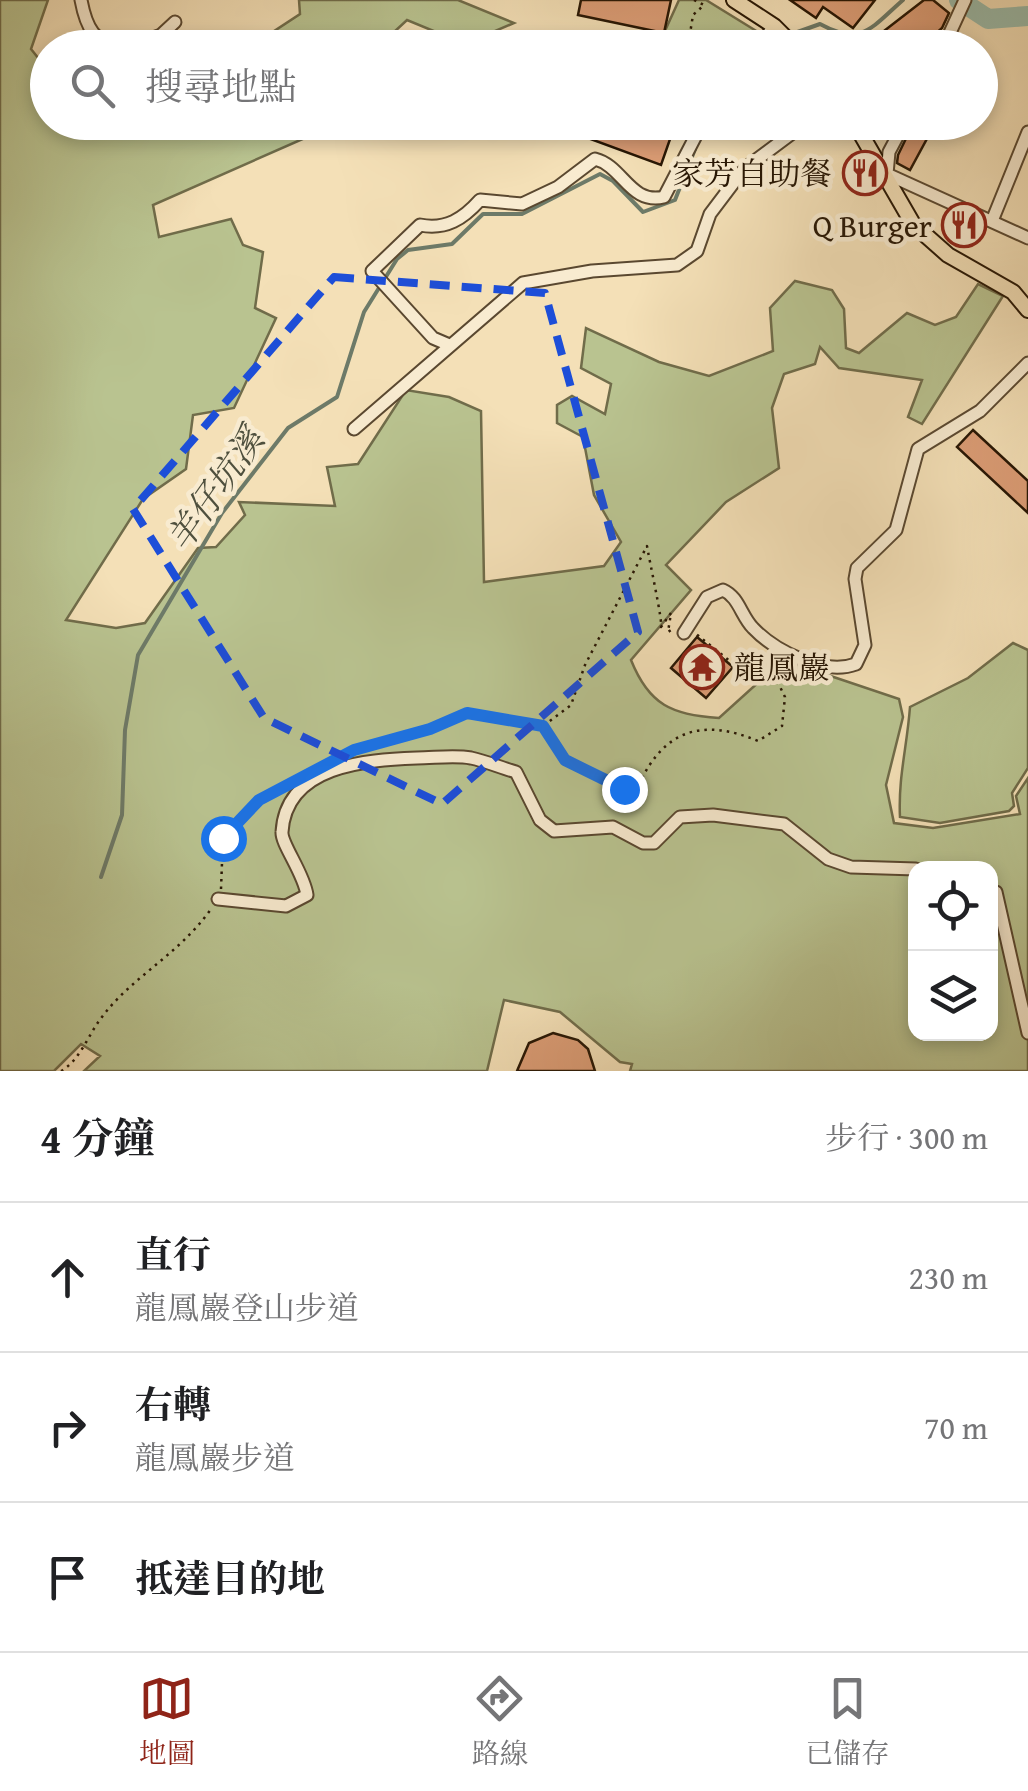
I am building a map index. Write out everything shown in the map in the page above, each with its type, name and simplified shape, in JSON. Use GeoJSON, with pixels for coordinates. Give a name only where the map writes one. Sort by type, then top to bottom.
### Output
{"type":"FeatureCollection","features":[{"type":"Feature","properties":{"kind":"main road"},"geometry":{"type":"LineString","coordinates":[[734,0],[778,30]]}},
{"type":"Feature","properties":{"kind":"main road"},"geometry":{"type":"LineString","coordinates":[[865,140],[887,174],[896,201],[913,224],[948,254],[1012,292],[1028,310]]}},
{"type":"Feature","properties":{"kind":"street"},"geometry":{"type":"LineString","coordinates":[[81,0],[89,30]]}},
{"type":"Feature","properties":{"kind":"street"},"geometry":{"type":"LineString","coordinates":[[952,30],[963,6]]}},
{"type":"Feature","properties":{"kind":"street"},"geometry":{"type":"LineString","coordinates":[[166,30],[175,22]]}},
{"type":"Feature","properties":{"kind":"street"},"geometry":{"type":"LineString","coordinates":[[771,30],[774,26]]}},
{"type":"Feature","properties":{"kind":"street"},"geometry":{"type":"LineString","coordinates":[[992,222],[1028,132]]}},
{"type":"Feature","properties":{"kind":"street"},"geometry":{"type":"LineString","coordinates":[[448,344],[433,338],[372,270],[385,254],[420,225],[440,228],[468,214],[480,200],[522,204],[558,187],[594,159],[604,162],[626,187],[652,200],[664,197],[693,140]]}},
{"type":"Feature","properties":{"kind":"street"},"geometry":{"type":"LineString","coordinates":[[354,429],[522,283],[592,271],[677,265],[698,251],[710,214],[744,170],[783,140]]}},
{"type":"Feature","properties":{"kind":"street"},"geometry":{"type":"LineString","coordinates":[[896,140],[887,174],[1028,238]]}},
{"type":"Feature","properties":{"kind":"street"},"geometry":{"type":"LineString","coordinates":[[685,630],[708,597],[723,590],[730,593],[752,627],[793,656],[824,665],[856,664],[865,645],[855,579],[857,568],[896,530],[918,448],[980,410],[1028,362]]}},
{"type":"Feature","properties":{"kind":"street"},"geometry":{"type":"LineString","coordinates":[[218,899],[286,906],[307,895],[304,874],[281,839],[289,804],[308,784],[356,760],[470,758],[516,772],[540,820],[554,831],[613,827],[643,843],[654,844],[680,818],[713,815],[784,824],[828,859],[851,867],[908,869]]}},
{"type":"Feature","properties":{"kind":"street"},"geometry":{"type":"LineString","coordinates":[[998,901],[1028,1034]]}},
{"type":"Feature","properties":{"kind":"path"},"geometry":{"type":"LineString","coordinates":[[691,30],[693,15],[704,5],[694,0]]}},
{"type":"Feature","properties":{"kind":"path"},"geometry":{"type":"LineString","coordinates":[[335,758],[467,713],[543,726],[571,705],[585,665],[647,546],[653,594],[663,617],[661,628],[671,613],[668,632],[676,625],[676,632],[685,630],[742,670],[764,656],[785,696],[782,726],[758,741],[734,731],[702,728],[663,746],[640,784],[624,789],[565,760],[543,726]]}},
{"type":"Feature","properties":{"kind":"path"},"geometry":{"type":"LineString","coordinates":[[61,1071],[76,1058],[113,1004],[169,959],[218,899],[223,838],[259,800],[308,771]]}},
{"type":"Feature","properties":{"kind":"highlighted area"},"geometry":{"type":"Polygon","coordinates":[[[334,277],[545,293],[638,632],[442,804],[264,718],[133,509],[334,277]]]}},
{"type":"Feature","properties":{"kind":"green space"},"geometry":{"type":"Polygon","coordinates":[[[0,0],[48,0],[38,30],[30,30],[30,140],[300,140],[153,205],[159,237],[231,219],[243,245],[263,252],[255,308],[276,318],[234,408],[193,415],[186,469],[143,499],[66,620],[116,628],[145,623],[198,548],[216,547],[245,515],[239,502],[335,506],[327,467],[358,464],[406,390],[449,397],[481,411],[484,582],[604,566],[621,542],[594,495],[583,437],[557,423],[557,405],[572,396],[605,414],[611,384],[581,368],[586,328],[659,362],[709,376],[773,351],[770,308],[795,281],[832,290],[844,309],[846,348],[859,353],[907,313],[935,325],[956,317],[978,284],[1003,296],[922,424],[908,417],[922,380],[839,368],[820,347],[815,364],[784,374],[772,408],[779,468],[726,502],[666,565],[691,590],[631,660],[654,697],[688,714],[719,718],[783,660],[899,699],[903,717],[886,785],[894,823],[933,828],[1020,814],[1016,796],[1028,778],[1028,1071],[630,1071],[632,1064],[620,1062],[560,1012],[504,1000],[487,1071],[84,1071],[100,1056],[81,1044],[54,1071],[0,1071],[0,0]]]}},
{"type":"Feature","properties":{"kind":"green space"},"geometry":{"type":"Polygon","coordinates":[[[299,0],[458,0],[514,23],[498,30],[431,30],[407,20],[396,30],[276,30],[300,14],[299,0]]]}},
{"type":"Feature","properties":{"kind":"green space"},"geometry":{"type":"Polygon","coordinates":[[[679,0],[706,0],[755,30],[665,30],[679,0]]]}},
{"type":"Feature","properties":{"kind":"green space"},"geometry":{"type":"Polygon","coordinates":[[[1013,643],[1028,650],[1028,768],[1012,793],[1014,806],[1009,811],[940,823],[900,817],[910,707],[968,678],[1013,643]]]}},
{"type":"Feature","properties":{"kind":"building"},"geometry":{"type":"Polygon","coordinates":[[[581,0],[671,0],[665,30],[578,15],[581,0]]]}},
{"type":"Feature","properties":{"kind":"building"},"geometry":{"type":"Polygon","coordinates":[[[790,0],[875,0],[853,28],[823,7],[816,18],[790,0]]]}},
{"type":"Feature","properties":{"kind":"building"},"geometry":{"type":"Polygon","coordinates":[[[924,0],[933,0],[949,13],[940,30],[885,30],[924,0]]]}},
{"type":"Feature","properties":{"kind":"building"},"geometry":{"type":"Polygon","coordinates":[[[593,140],[670,140],[661,165],[593,140]]]}},
{"type":"Feature","properties":{"kind":"building"},"geometry":{"type":"Polygon","coordinates":[[[905,140],[926,140],[910,170],[897,163],[905,140]]]}},
{"type":"Feature","properties":{"kind":"building"},"geometry":{"type":"Polygon","coordinates":[[[973,430],[1028,481],[1028,513],[957,447],[973,430]]]}},
{"type":"Feature","properties":{"kind":"building","name":"龍鳳巖"},"geometry":{"type":"Polygon","coordinates":[[[697,637],[733,667],[706,698],[671,668],[697,637]]]}},
{"type":"Feature","properties":{"kind":"building"},"geometry":{"type":"Polygon","coordinates":[[[553,1033],[578,1040],[588,1049],[595,1071],[517,1071],[529,1043],[553,1033]]]}},
{"type":"Feature","properties":{"kind":"waterway","name":"羊仔坑溪"},"geometry":{"type":"LineString","coordinates":[[868,30],[903,0]]}},
{"type":"Feature","properties":{"kind":"waterway"},"geometry":{"type":"LineString","coordinates":[[959,0],[988,19],[1028,16]]}},
{"type":"Feature","properties":{"kind":"waterway","name":"羊仔坑溪"},"geometry":{"type":"LineString","coordinates":[[803,30],[820,24],[832,30]]}},
{"type":"Feature","properties":{"kind":"waterway","name":"羊仔坑溪"},"geometry":{"type":"LineString","coordinates":[[101,877],[122,815],[125,730],[138,655],[222,513],[288,428],[337,397],[364,312],[397,259],[408,250],[452,244],[483,214],[522,214],[600,174],[613,181],[643,212],[675,200],[695,149]]}},
{"type":"Feature","properties":{"kind":"place","name":"家芳自助餐"},"geometry":{"type":"Point","coordinates":[865,173]}},
{"type":"Feature","properties":{"kind":"place","name":"Q Burger"},"geometry":{"type":"Point","coordinates":[964,225]}},
{"type":"Feature","properties":{"kind":"place","name":"龍鳳巖"},"geometry":{"type":"Point","coordinates":[702,667]}},
{"type":"Feature","properties":{"kind":"route"},"geometry":{"type":"LineString","coordinates":[[223,838],[259,800],[280,791],[297,776],[354,750],[430,729],[467,713],[480,712],[543,726],[565,760],[624,789]]}}]}
